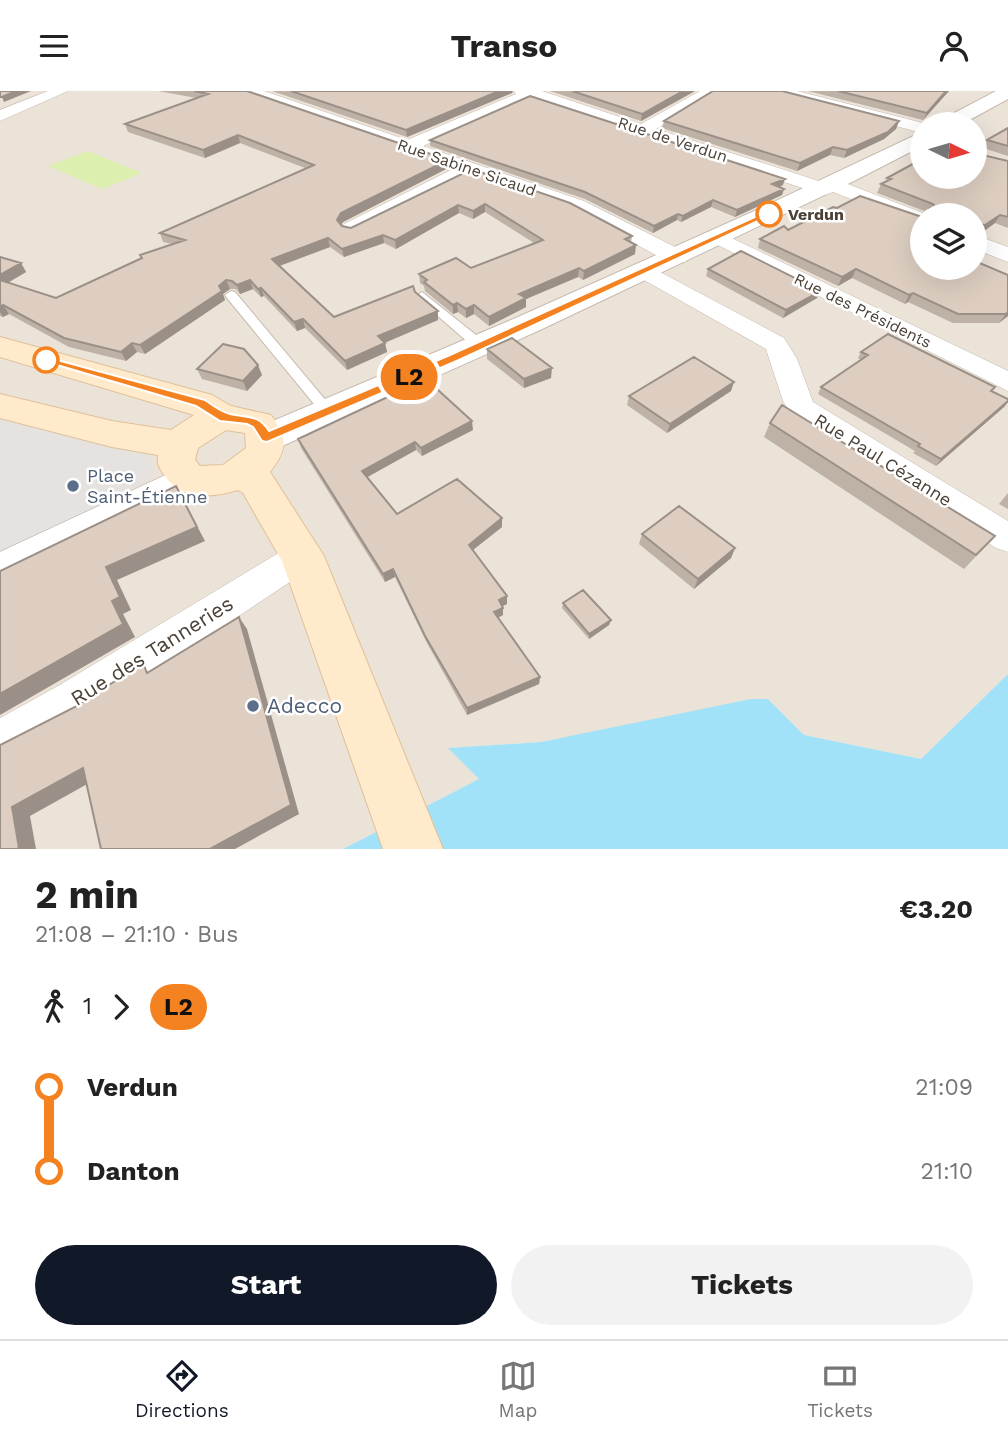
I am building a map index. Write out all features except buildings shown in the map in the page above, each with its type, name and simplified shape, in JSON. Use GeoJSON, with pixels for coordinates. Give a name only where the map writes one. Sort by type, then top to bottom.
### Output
{"type":"FeatureCollection","features":[{"type":"Feature","properties":{"kind":"main road"},"geometry":{"type":"LineString","coordinates":[[0,348],[200,403],[225,418]]}},
{"type":"Feature","properties":{"kind":"main road"},"geometry":{"type":"LineString","coordinates":[[0,405],[111,434],[183,461],[213,481],[242,473],[261,456],[267,437],[258,424],[248,419],[225,418],[198,428],[183,461]]}},
{"type":"Feature","properties":{"kind":"main road"},"geometry":{"type":"LineString","coordinates":[[242,473],[257,483],[302,557],[413,849]]}},
{"type":"Feature","properties":{"kind":"street"},"geometry":{"type":"LineString","coordinates":[[0,116],[61,91]]}},
{"type":"Feature","properties":{"kind":"street","name":"Rue Sabine Sicaud"},"geometry":{"type":"LineString","coordinates":[[250,91],[577,205],[677,257]]}},
{"type":"Feature","properties":{"kind":"street"},"geometry":{"type":"LineString","coordinates":[[643,130],[711,91]]}},
{"type":"Feature","properties":{"kind":"street"},"geometry":{"type":"LineString","coordinates":[[780,91],[910,125]]}},
{"type":"Feature","properties":{"kind":"street"},"geometry":{"type":"LineString","coordinates":[[408,146],[528,92]]}},
{"type":"Feature","properties":{"kind":"street","name":"Rue de Verdun"},"geometry":{"type":"LineString","coordinates":[[528,92],[829,187],[910,217]]}},
{"type":"Feature","properties":{"kind":"street"},"geometry":{"type":"LineString","coordinates":[[970,112],[1008,92]]}},
{"type":"Feature","properties":{"kind":"street"},"geometry":{"type":"LineString","coordinates":[[267,437],[481,346],[677,257],[829,187],[910,144]]}},
{"type":"Feature","properties":{"kind":"street"},"geometry":{"type":"LineString","coordinates":[[351,228],[470,168]]}},
{"type":"Feature","properties":{"kind":"street","name":"Rue des Présidents"},"geometry":{"type":"LineString","coordinates":[[717,237],[1008,382]]}},
{"type":"Feature","properties":{"kind":"street"},"geometry":{"type":"LineString","coordinates":[[987,246],[1008,255]]}},
{"type":"Feature","properties":{"kind":"street","name":"Rue Paul Cézanne"},"geometry":{"type":"LineString","coordinates":[[645,271],[775,344],[782,354],[795,398],[802,409],[1008,538]]}},
{"type":"Feature","properties":{"kind":"street"},"geometry":{"type":"LineString","coordinates":[[0,569],[183,461]]}},
{"type":"Feature","properties":{"kind":"street","name":"Rue des Tanneries"},"geometry":{"type":"LineString","coordinates":[[0,742],[73,701],[302,557]]}},
{"type":"Feature","properties":{"kind":"lane"},"geometry":{"type":"LineString","coordinates":[[231,295],[328,412]]}},
{"type":"Feature","properties":{"kind":"lane"},"geometry":{"type":"LineString","coordinates":[[422,296],[481,346]]}},
{"type":"Feature","properties":{"kind":"shaded area"},"geometry":{"type":"Polygon","coordinates":[[[0,91],[1008,91],[1008,674],[921,759],[804,735],[768,699],[541,742],[449,748],[479,779],[343,849],[0,849],[0,91]]]}},
{"type":"Feature","properties":{"kind":"shaded area","name":"Place Saint-Étienne"},"geometry":{"type":"Polygon","coordinates":[[[0,418],[143,450],[154,465],[151,477],[140,495],[0,561],[0,418]]]}},
{"type":"Feature","properties":{"kind":"green space"},"geometry":{"type":"Polygon","coordinates":[[[88,151],[142,173],[102,189],[48,166],[88,151]]]}},
{"type":"Feature","properties":{"kind":"water"},"geometry":{"type":"Polygon","coordinates":[[[1008,674],[1008,849],[343,849],[479,779],[448,748],[541,742],[751,699],[768,699],[804,735],[921,759],[1008,674]]]}},
{"type":"Feature","properties":{"kind":"bus line","name":"L2"},"geometry":{"type":"LineString","coordinates":[[46,360],[200,403],[225,418],[248,419],[258,424],[267,437],[454,358],[769,214]]}},
{"type":"Feature","properties":{"kind":"place","name":"Verdun"},"geometry":{"type":"Point","coordinates":[769,214]}},
{"type":"Feature","properties":{"kind":"place","name":"Place Saint-Étienne"},"geometry":{"type":"Point","coordinates":[73,486]}},
{"type":"Feature","properties":{"kind":"place","name":"Adecco"},"geometry":{"type":"Point","coordinates":[253,706]}}]}
